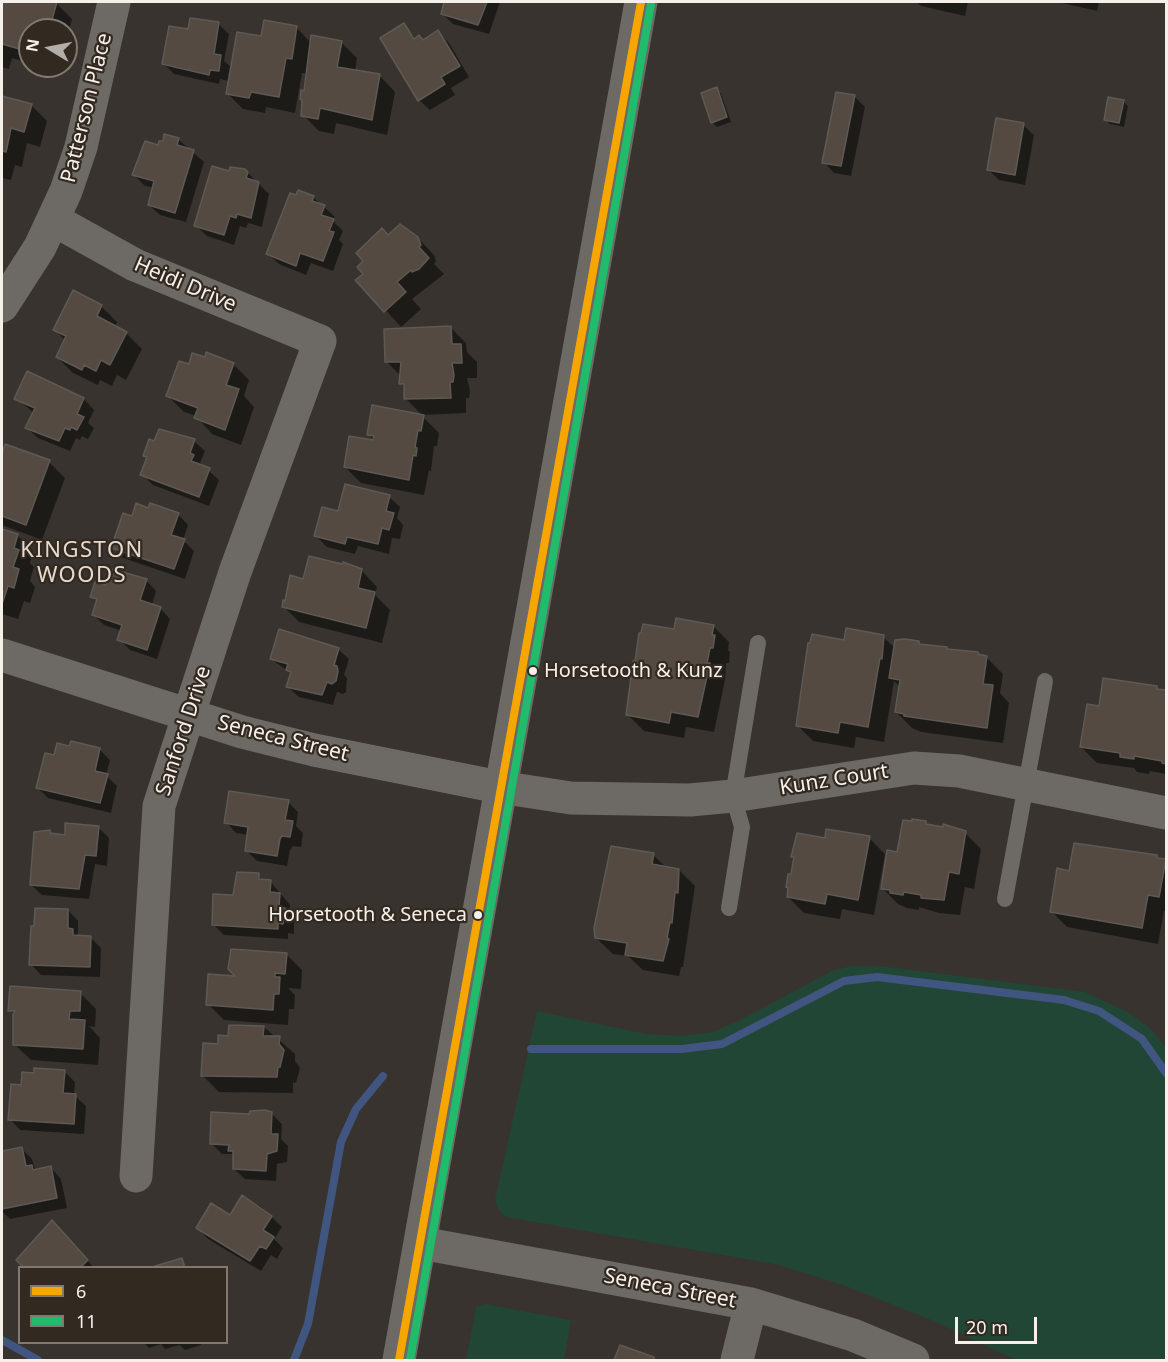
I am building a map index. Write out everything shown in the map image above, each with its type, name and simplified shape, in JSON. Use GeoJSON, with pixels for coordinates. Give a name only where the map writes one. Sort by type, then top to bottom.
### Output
{"type":"FeatureCollection","features":[{"type":"Feature","properties":{"kind":"street","name":"Patterson Place"},"geometry":{"type":"LineString","coordinates":[[2,306],[54,220],[81,147],[114,2]]}},
{"type":"Feature","properties":{"kind":"street"},"geometry":{"type":"LineString","coordinates":[[399,1360],[499,787],[641,2]]}},
{"type":"Feature","properties":{"kind":"street","name":"Heidi Drive"},"geometry":{"type":"LineString","coordinates":[[54,220],[135,264],[320,340]]}},
{"type":"Feature","properties":{"kind":"street","name":"Sanford Drive"},"geometry":{"type":"LineString","coordinates":[[136,1176],[159,806],[169,771],[191,715],[235,572],[320,340]]}},
{"type":"Feature","properties":{"kind":"street","name":"Seneca Street"},"geometry":{"type":"LineString","coordinates":[[2,655],[242,732],[314,750],[499,787]]}},
{"type":"Feature","properties":{"kind":"street","name":"Kunz Court"},"geometry":{"type":"LineString","coordinates":[[499,787],[571,798],[690,800],[733,796],[914,768],[959,771],[1167,813]]}},
{"type":"Feature","properties":{"kind":"street","name":"Seneca Street"},"geometry":{"type":"LineString","coordinates":[[421,1242],[751,1304],[853,1335],[913,1360]]}},
{"type":"Feature","properties":{"kind":"street"},"geometry":{"type":"LineString","coordinates":[[737,1360],[751,1304]]}},
{"type":"Feature","properties":{"kind":"lane"},"geometry":{"type":"LineString","coordinates":[[729,908],[742,827],[733,796],[758,643]]}},
{"type":"Feature","properties":{"kind":"lane"},"geometry":{"type":"LineString","coordinates":[[1005,899],[1024,785],[1045,681]]}},
{"type":"Feature","properties":{"kind":"green space"},"geometry":{"type":"Polygon","coordinates":[[[851,966],[880,966],[1085,992],[1128,1012],[1152,1030],[1166,1048],[1166,1360],[1016,1360],[934,1321],[843,1285],[775,1264],[506,1217],[499,1211],[495,1200],[537,1011],[646,1034],[681,1036],[712,1032],[738,1021],[832,971],[851,966]]]}},
{"type":"Feature","properties":{"kind":"green space"},"geometry":{"type":"Polygon","coordinates":[[[485,1304],[571,1320],[564,1360],[466,1360],[476,1307],[485,1304]]]}},
{"type":"Feature","properties":{"kind":"building"},"geometry":{"type":"Polygon","coordinates":[[[2,2],[57,2],[52,18],[18,18],[18,49],[2,44],[2,2]]]}},
{"type":"Feature","properties":{"kind":"building"},"geometry":{"type":"Polygon","coordinates":[[[444,2],[487,2],[478,25],[441,14],[444,2]]]}},
{"type":"Feature","properties":{"kind":"building"},"geometry":{"type":"Polygon","coordinates":[[[190,18],[219,22],[214,54],[221,55],[219,71],[210,70],[209,75],[162,64],[169,26],[188,29],[190,18]]]}},
{"type":"Feature","properties":{"kind":"building"},"geometry":{"type":"Polygon","coordinates":[[[264,20],[297,26],[292,59],[286,58],[279,97],[251,92],[249,98],[226,94],[237,32],[261,36],[264,20]]]}},
{"type":"Feature","properties":{"kind":"building"},"geometry":{"type":"Polygon","coordinates":[[[404,23],[414,39],[419,35],[423,40],[438,30],[460,66],[441,77],[445,84],[418,101],[380,38],[404,23]]]}},
{"type":"Feature","properties":{"kind":"building"},"geometry":{"type":"Polygon","coordinates":[[[311,35],[342,41],[337,67],[380,74],[372,120],[320,108],[318,119],[301,116],[301,90],[304,91],[311,35]]]}},
{"type":"Feature","properties":{"kind":"building"},"geometry":{"type":"Polygon","coordinates":[[[717,87],[727,117],[711,123],[701,93],[717,87]]]}},
{"type":"Feature","properties":{"kind":"building"},"geometry":{"type":"Polygon","coordinates":[[[836,92],[855,95],[841,166],[822,163],[836,92]]]}},
{"type":"Feature","properties":{"kind":"building"},"geometry":{"type":"Polygon","coordinates":[[[2,96],[32,104],[24,132],[11,128],[6,152],[2,151],[2,96]]]}},
{"type":"Feature","properties":{"kind":"building"},"geometry":{"type":"Polygon","coordinates":[[[1108,97],[1124,100],[1119,123],[1104,120],[1108,97]]]}},
{"type":"Feature","properties":{"kind":"building"},"geometry":{"type":"Polygon","coordinates":[[[996,118],[1024,123],[1015,175],[987,170],[996,118]]]}},
{"type":"Feature","properties":{"kind":"building"},"geometry":{"type":"Polygon","coordinates":[[[164,134],[179,138],[177,145],[194,150],[175,213],[148,205],[154,181],[132,175],[145,141],[158,145],[159,141],[163,141],[164,134]]]}},
{"type":"Feature","properties":{"kind":"building"},"geometry":{"type":"Polygon","coordinates":[[[212,166],[229,171],[230,167],[245,169],[248,172],[246,178],[259,182],[251,218],[237,214],[236,218],[230,216],[224,235],[194,226],[212,166]]]}},
{"type":"Feature","properties":{"kind":"building"},"geometry":{"type":"Polygon","coordinates":[[[298,190],[314,196],[312,201],[325,205],[321,215],[334,219],[329,231],[334,232],[323,261],[300,253],[296,266],[266,254],[290,193],[296,195],[298,190]]]}},
{"type":"Feature","properties":{"kind":"building"},"geometry":{"type":"Polygon","coordinates":[[[400,224],[418,237],[421,245],[419,247],[429,258],[419,269],[412,272],[411,270],[397,282],[406,292],[384,312],[355,280],[363,274],[357,267],[363,261],[356,253],[382,228],[388,235],[400,224]]]}},
{"type":"Feature","properties":{"kind":"building"},"geometry":{"type":"Polygon","coordinates":[[[73,290],[102,305],[97,316],[127,332],[110,365],[101,360],[96,371],[84,365],[82,370],[56,357],[66,336],[53,330],[73,290]]]}},
{"type":"Feature","properties":{"kind":"building"},"geometry":{"type":"Polygon","coordinates":[[[451,326],[452,344],[461,344],[462,363],[452,363],[454,375],[453,382],[450,382],[451,398],[404,399],[404,384],[399,384],[401,362],[385,362],[384,329],[451,326]]]}},
{"type":"Feature","properties":{"kind":"building"},"geometry":{"type":"Polygon","coordinates":[[[206,352],[234,363],[226,385],[239,389],[225,430],[194,418],[198,408],[166,396],[179,361],[189,364],[192,353],[205,357],[206,352]]]}},
{"type":"Feature","properties":{"kind":"building"},"geometry":{"type":"Polygon","coordinates":[[[27,371],[84,398],[77,414],[84,417],[77,430],[71,427],[70,430],[65,428],[59,441],[25,428],[35,408],[14,399],[27,371]]]}},
{"type":"Feature","properties":{"kind":"building"},"geometry":{"type":"Polygon","coordinates":[[[372,405],[424,415],[421,431],[418,430],[416,456],[413,455],[409,480],[344,467],[349,436],[373,440],[374,436],[367,435],[372,405]]]}},
{"type":"Feature","properties":{"kind":"building"},"geometry":{"type":"Polygon","coordinates":[[[159,429],[195,439],[190,453],[194,455],[191,461],[210,468],[199,497],[140,475],[147,457],[143,456],[149,439],[154,441],[159,429]]]}},
{"type":"Feature","properties":{"kind":"building"},"geometry":{"type":"Polygon","coordinates":[[[5,444],[50,460],[26,525],[2,516],[2,455],[5,444]]]}},
{"type":"Feature","properties":{"kind":"building"},"geometry":{"type":"Polygon","coordinates":[[[345,484],[390,495],[386,511],[394,513],[389,530],[382,528],[378,544],[347,537],[345,544],[314,536],[322,507],[338,511],[345,484]]]}},
{"type":"Feature","properties":{"kind":"building"},"geometry":{"type":"Polygon","coordinates":[[[136,503],[148,508],[150,503],[179,513],[171,535],[185,539],[174,569],[111,548],[123,513],[132,516],[136,503]]]}},
{"type":"Feature","properties":{"kind":"building"},"geometry":{"type":"Polygon","coordinates":[[[2,529],[18,534],[14,548],[19,550],[13,567],[19,569],[14,588],[8,586],[2,604],[2,529]]]}},
{"type":"Feature","properties":{"kind":"building"},"geometry":{"type":"Polygon","coordinates":[[[309,556],[342,564],[343,562],[362,569],[358,588],[375,592],[366,628],[282,607],[290,575],[303,579],[309,556]]]}},
{"type":"Feature","properties":{"kind":"building"},"geometry":{"type":"Polygon","coordinates":[[[112,569],[147,579],[140,600],[161,607],[147,650],[117,640],[122,625],[92,615],[97,599],[90,597],[95,582],[106,585],[112,569]]]}},
{"type":"Feature","properties":{"kind":"building"},"geometry":{"type":"Polygon","coordinates":[[[676,618],[714,625],[713,648],[710,648],[707,663],[710,663],[698,717],[671,712],[669,723],[626,715],[633,661],[635,661],[639,633],[641,633],[643,624],[674,629],[676,618]]]}},
{"type":"Feature","properties":{"kind":"building"},"geometry":{"type":"Polygon","coordinates":[[[846,628],[884,635],[882,659],[880,658],[868,727],[840,722],[838,733],[796,726],[808,643],[810,643],[812,634],[844,640],[846,628]]]}},
{"type":"Feature","properties":{"kind":"building"},"geometry":{"type":"Polygon","coordinates":[[[279,629],[339,648],[334,665],[337,666],[338,671],[336,681],[332,684],[327,682],[322,695],[286,687],[291,672],[286,670],[288,664],[270,659],[279,629]]]}},
{"type":"Feature","properties":{"kind":"building"},"geometry":{"type":"Polygon","coordinates":[[[895,640],[919,641],[919,644],[947,647],[947,649],[978,652],[978,654],[987,656],[983,684],[993,685],[987,728],[904,716],[904,714],[895,712],[900,680],[889,678],[895,640]]]}},
{"type":"Feature","properties":{"kind":"building"},"geometry":{"type":"Polygon","coordinates":[[[1103,678],[1157,686],[1157,689],[1166,690],[1166,764],[1162,761],[1134,756],[1134,759],[1120,757],[1120,753],[1080,747],[1087,704],[1099,706],[1103,678]]]}},
{"type":"Feature","properties":{"kind":"building"},"geometry":{"type":"Polygon","coordinates":[[[71,741],[100,748],[95,771],[108,774],[100,803],[36,788],[45,753],[54,755],[57,743],[69,746],[71,741]]]}},
{"type":"Feature","properties":{"kind":"building"},"geometry":{"type":"Polygon","coordinates":[[[229,791],[289,800],[285,820],[293,821],[290,837],[282,836],[277,856],[245,851],[248,827],[224,823],[229,791]]]}},
{"type":"Feature","properties":{"kind":"building"},"geometry":{"type":"Polygon","coordinates":[[[912,819],[943,827],[943,824],[966,831],[959,874],[949,872],[944,900],[921,898],[921,895],[904,892],[903,895],[890,893],[890,890],[881,889],[887,850],[897,852],[903,820],[912,821],[912,819]]]}},
{"type":"Feature","properties":{"kind":"building"},"geometry":{"type":"Polygon","coordinates":[[[65,823],[99,826],[96,856],[85,855],[79,889],[30,885],[34,832],[50,830],[50,833],[65,835],[65,823]]]}},
{"type":"Feature","properties":{"kind":"building"},"geometry":{"type":"Polygon","coordinates":[[[826,829],[870,836],[858,900],[827,894],[825,904],[787,897],[788,874],[791,874],[794,857],[791,857],[797,833],[825,838],[826,829]]]}},
{"type":"Feature","properties":{"kind":"building"},"geometry":{"type":"Polygon","coordinates":[[[1074,843],[1157,855],[1157,858],[1166,859],[1159,897],[1148,895],[1142,928],[1050,912],[1057,868],[1069,871],[1074,843]]]}},
{"type":"Feature","properties":{"kind":"building"},"geometry":{"type":"Polygon","coordinates":[[[611,846],[654,853],[652,864],[679,869],[678,893],[675,892],[672,923],[670,922],[667,938],[669,939],[663,961],[625,955],[627,943],[595,938],[594,928],[611,846]]]}},
{"type":"Feature","properties":{"kind":"building"},"geometry":{"type":"Polygon","coordinates":[[[237,872],[259,873],[259,879],[271,880],[270,892],[280,893],[279,907],[285,908],[283,924],[278,923],[278,929],[212,925],[213,894],[233,895],[237,872]]]}},
{"type":"Feature","properties":{"kind":"building"},"geometry":{"type":"Polygon","coordinates":[[[35,908],[68,909],[68,928],[73,929],[73,935],[91,936],[90,967],[29,965],[31,926],[34,926],[35,908]]]}},
{"type":"Feature","properties":{"kind":"building"},"geometry":{"type":"Polygon","coordinates":[[[231,949],[287,953],[285,974],[275,973],[275,977],[280,977],[279,994],[274,994],[273,1010],[206,1005],[208,974],[235,976],[228,969],[231,949]]]}},
{"type":"Feature","properties":{"kind":"building"},"geometry":{"type":"Polygon","coordinates":[[[10,986],[81,991],[80,1011],[70,1011],[69,1019],[85,1020],[83,1049],[13,1045],[13,1014],[15,1011],[8,1011],[10,986]]]}},
{"type":"Feature","properties":{"kind":"building"},"geometry":{"type":"Polygon","coordinates":[[[229,1025],[264,1026],[263,1036],[280,1036],[279,1044],[284,1050],[277,1077],[201,1076],[203,1043],[218,1044],[218,1035],[228,1036],[229,1025]]]}},
{"type":"Feature","properties":{"kind":"building"},"geometry":{"type":"Polygon","coordinates":[[[34,1068],[65,1070],[63,1093],[76,1094],[74,1124],[8,1120],[11,1084],[21,1085],[22,1072],[34,1073],[34,1068]]]}},
{"type":"Feature","properties":{"kind":"building"},"geometry":{"type":"Polygon","coordinates":[[[250,1111],[272,1112],[271,1134],[278,1134],[277,1151],[267,1154],[266,1171],[233,1169],[233,1151],[228,1151],[229,1145],[210,1144],[211,1112],[249,1114],[250,1111]]]}},
{"type":"Feature","properties":{"kind":"building"},"geometry":{"type":"Polygon","coordinates":[[[22,1147],[26,1166],[32,1165],[33,1170],[51,1166],[57,1198],[2,1209],[2,1151],[22,1147]]]}},
{"type":"Feature","properties":{"kind":"building"},"geometry":{"type":"Polygon","coordinates":[[[242,1195],[272,1216],[263,1230],[274,1237],[266,1249],[260,1246],[250,1261],[196,1228],[211,1203],[230,1215],[242,1195]]]}},
{"type":"Feature","properties":{"kind":"building"},"geometry":{"type":"Polygon","coordinates":[[[52,1220],[88,1260],[82,1266],[22,1266],[16,1260],[52,1220]]]}},
{"type":"Feature","properties":{"kind":"building"},"geometry":{"type":"Polygon","coordinates":[[[182,1258],[184,1266],[155,1266],[182,1258]]]}},
{"type":"Feature","properties":{"kind":"building"},"geometry":{"type":"Polygon","coordinates":[[[620,1345],[654,1357],[654,1360],[614,1360],[620,1345]]]}},
{"type":"Feature","properties":{"kind":"waterway"},"geometry":{"type":"LineString","coordinates":[[531,1049],[682,1049],[722,1044],[844,981],[877,977],[1064,1000],[1099,1011],[1142,1039],[1166,1073]]}},
{"type":"Feature","properties":{"kind":"waterway"},"geometry":{"type":"LineString","coordinates":[[294,1360],[308,1324],[341,1142],[356,1109],[383,1076]]}},
{"type":"Feature","properties":{"kind":"waterway"},"geometry":{"type":"LineString","coordinates":[[2,1340],[38,1360]]}},
{"type":"Feature","properties":{"kind":"transit line","name":"6"},"geometry":{"type":"LineString","coordinates":[[399,1360],[641,2]]}},
{"type":"Feature","properties":{"kind":"transit line","name":"11"},"geometry":{"type":"LineString","coordinates":[[410,1360],[651,4]]}},
{"type":"Feature","properties":{"kind":"place","name":"Horsetooth & Kunz"},"geometry":{"type":"Point","coordinates":[533,671]}},
{"type":"Feature","properties":{"kind":"place","name":"Horsetooth & Seneca"},"geometry":{"type":"Point","coordinates":[478,915]}},
{"type":"Feature","properties":{"kind":"district","name":"KINGSTON WOODS"},"geometry":{"type":"Point","coordinates":[82,564]}}]}
